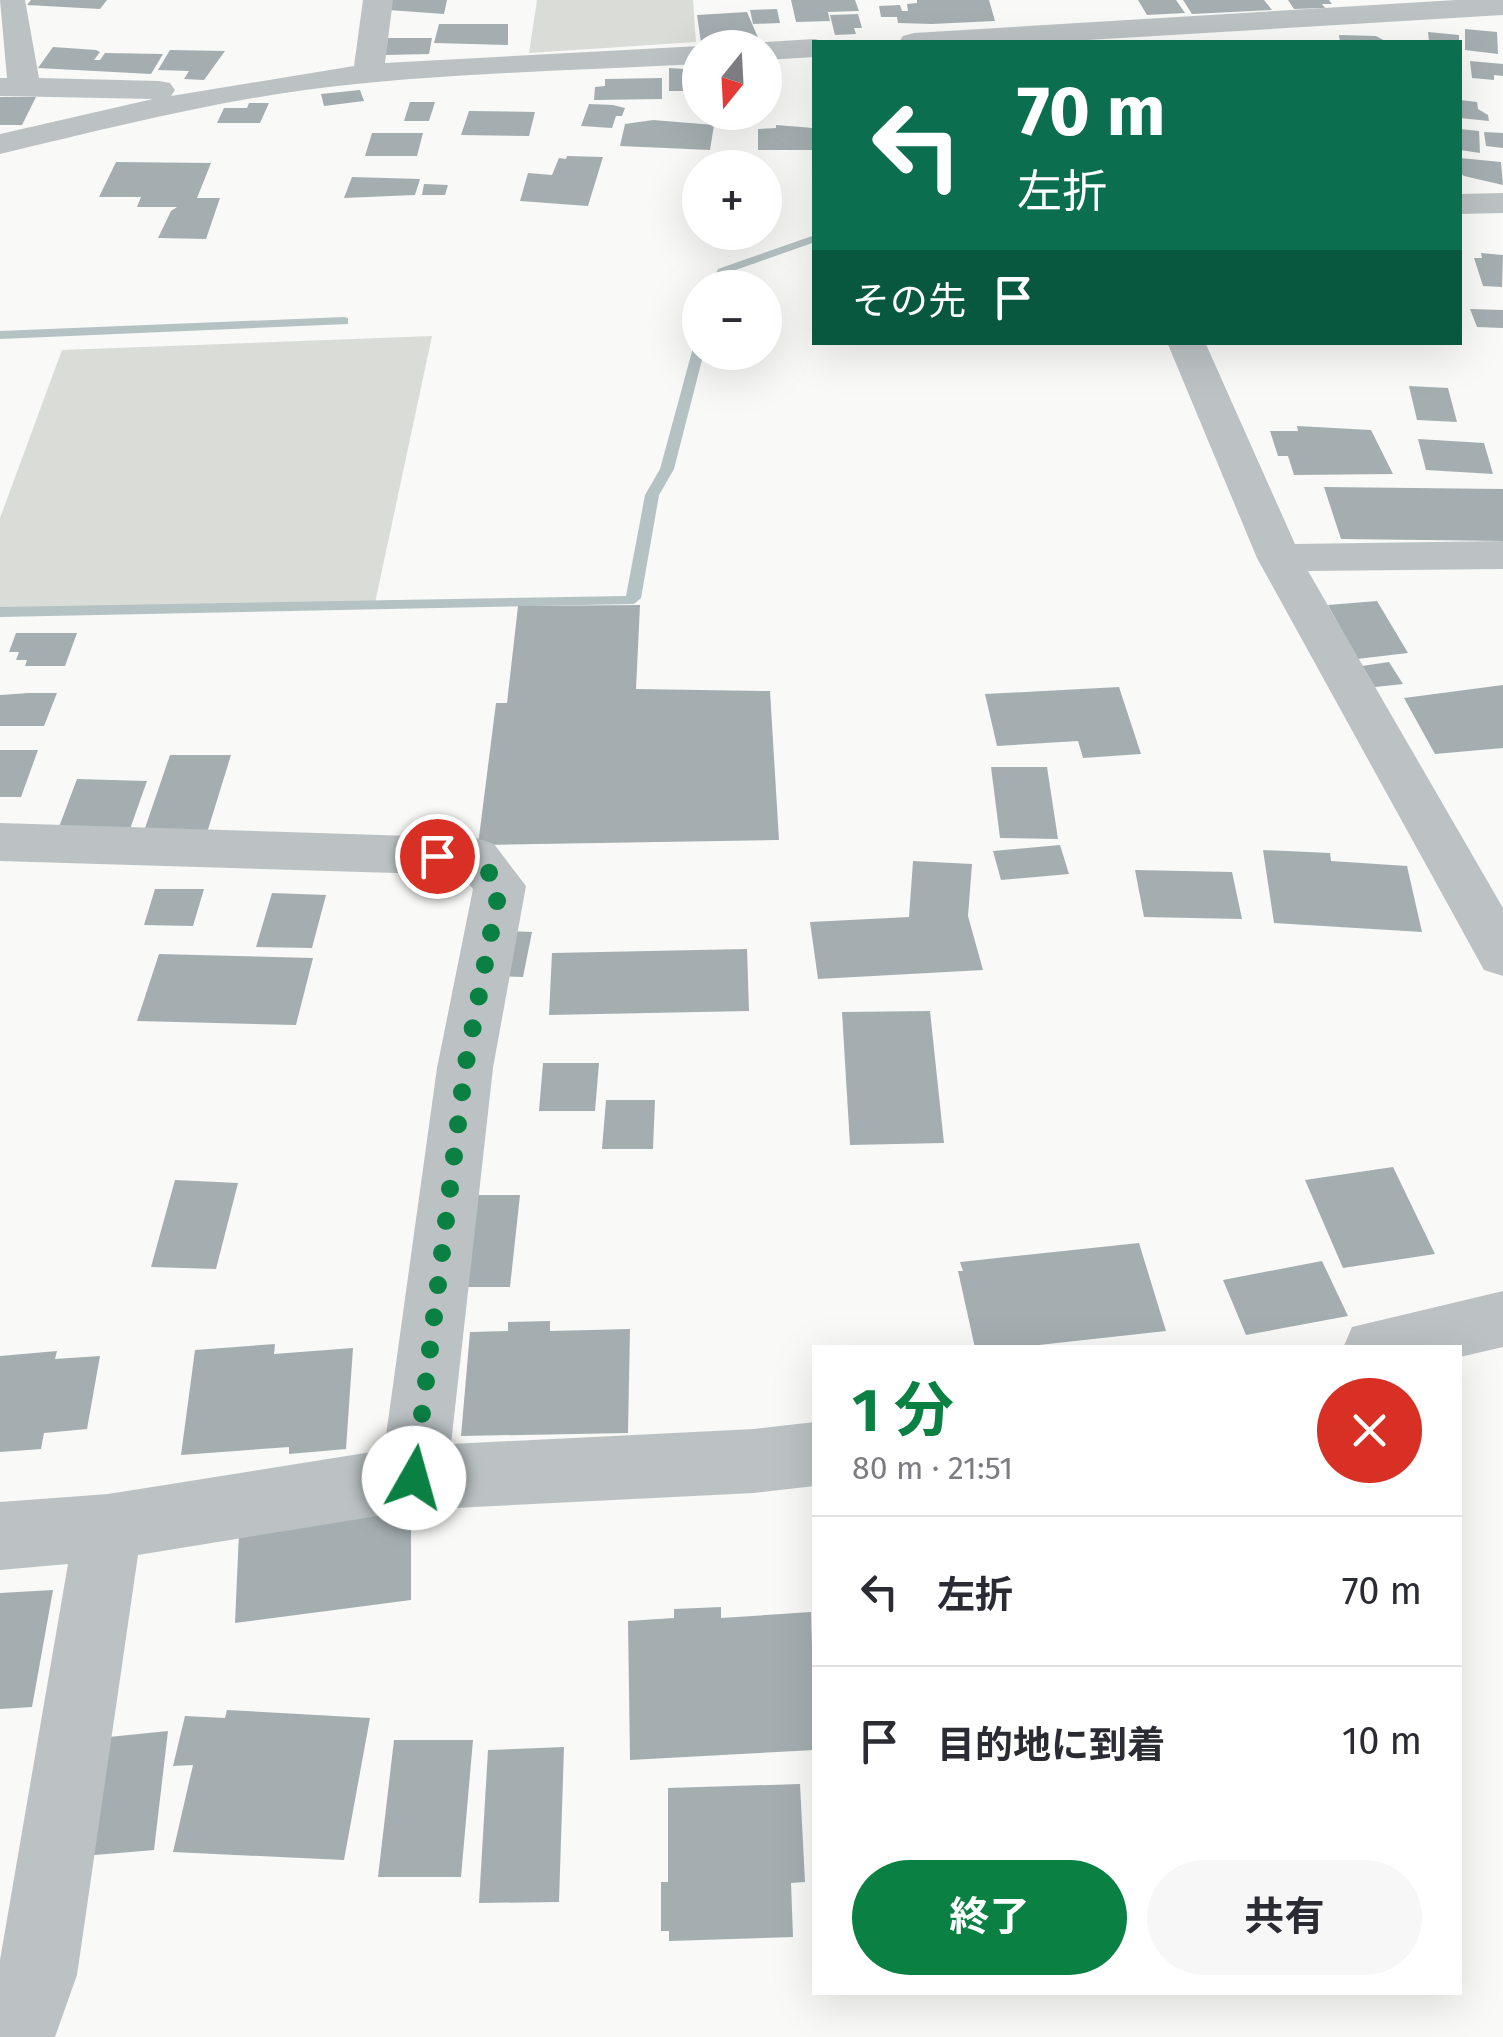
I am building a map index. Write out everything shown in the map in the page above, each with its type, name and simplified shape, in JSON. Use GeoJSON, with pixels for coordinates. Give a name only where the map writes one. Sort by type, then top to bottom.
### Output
{"type":"FeatureCollection","features":[{"type":"Feature","properties":{"kind":"street"},"geometry":{"type":"LineString","coordinates":[[368,74],[378,0]]}},
{"type":"Feature","properties":{"kind":"street"},"geometry":{"type":"LineString","coordinates":[[1071,0],[1073,38]]}},
{"type":"Feature","properties":{"kind":"street"},"geometry":{"type":"LineString","coordinates":[[994,40],[1073,38],[1503,6]]}},
{"type":"Feature","properties":{"kind":"street"},"geometry":{"type":"LineString","coordinates":[[8,11],[12,86],[227,94]]}},
{"type":"Feature","properties":{"kind":"street"},"geometry":{"type":"LineString","coordinates":[[782,50],[812,48]]}},
{"type":"Feature","properties":{"kind":"street"},"geometry":{"type":"LineString","coordinates":[[0,144],[227,94],[368,74],[682,56]]}},
{"type":"Feature","properties":{"kind":"street"},"geometry":{"type":"LineString","coordinates":[[1462,204],[1503,202]]}},
{"type":"Feature","properties":{"kind":"street"},"geometry":{"type":"LineString","coordinates":[[1187,345],[1279,558],[1503,955]]}},
{"type":"Feature","properties":{"kind":"street"},"geometry":{"type":"LineString","coordinates":[[1279,558],[1503,555]]}},
{"type":"Feature","properties":{"kind":"street"},"geometry":{"type":"LineString","coordinates":[[0,842],[476,857],[500,886],[465,1068],[414,1478]]}},
{"type":"Feature","properties":{"kind":"street"},"geometry":{"type":"LineString","coordinates":[[1387,1345],[1503,1319]]}},
{"type":"Feature","properties":{"kind":"street"},"geometry":{"type":"LineString","coordinates":[[0,1536],[108,1527],[414,1478],[754,1461],[812,1454]]}},
{"type":"Feature","properties":{"kind":"street"},"geometry":{"type":"LineString","coordinates":[[15,2037],[37,1976],[108,1527]]}},
{"type":"Feature","properties":{"kind":"shaded area"},"geometry":{"type":"Polygon","coordinates":[[[537,0],[693,0],[695,30],[682,30],[682,43],[529,53],[537,0]]]}},
{"type":"Feature","properties":{"kind":"shaded area"},"geometry":{"type":"Polygon","coordinates":[[[432,336],[375,603],[0,611],[0,518],[62,350],[432,336]]]}},
{"type":"Feature","properties":{"kind":"building"},"geometry":{"type":"Polygon","coordinates":[[[31,0],[107,0],[100,9],[27,5],[31,0]]]}},
{"type":"Feature","properties":{"kind":"building"},"geometry":{"type":"Polygon","coordinates":[[[392,0],[447,0],[444,14],[389,10],[392,0]]]}},
{"type":"Feature","properties":{"kind":"building"},"geometry":{"type":"Polygon","coordinates":[[[791,0],[855,0],[859,11],[828,12],[830,21],[796,22],[791,0]]]}},
{"type":"Feature","properties":{"kind":"building"},"geometry":{"type":"Polygon","coordinates":[[[917,0],[989,0],[995,21],[898,23],[897,17],[881,17],[879,6],[900,5],[902,11],[908,11],[907,4],[917,0]]]}},
{"type":"Feature","properties":{"kind":"building"},"geometry":{"type":"Polygon","coordinates":[[[1138,0],[1176,0],[1185,13],[1147,15],[1138,0]]]}},
{"type":"Feature","properties":{"kind":"building"},"geometry":{"type":"Polygon","coordinates":[[[1183,0],[1264,0],[1272,10],[1192,14],[1183,0]]]}},
{"type":"Feature","properties":{"kind":"building"},"geometry":{"type":"Polygon","coordinates":[[[1288,0],[1329,0],[1332,4],[1322,4],[1325,8],[1294,9],[1288,0]]]}},
{"type":"Feature","properties":{"kind":"building"},"geometry":{"type":"Polygon","coordinates":[[[777,9],[780,23],[753,24],[750,10],[777,9]]]}},
{"type":"Feature","properties":{"kind":"building"},"geometry":{"type":"Polygon","coordinates":[[[747,12],[755,30],[699,30],[697,15],[747,12]]]}},
{"type":"Feature","properties":{"kind":"building"},"geometry":{"type":"Polygon","coordinates":[[[858,14],[862,28],[854,28],[856,34],[835,35],[830,15],[858,14]]]}},
{"type":"Feature","properties":{"kind":"building"},"geometry":{"type":"Polygon","coordinates":[[[439,24],[508,24],[508,45],[434,43],[439,24]]]}},
{"type":"Feature","properties":{"kind":"building"},"geometry":{"type":"Polygon","coordinates":[[[1465,29],[1497,32],[1498,54],[1465,50],[1465,29]]]}},
{"type":"Feature","properties":{"kind":"building"},"geometry":{"type":"Polygon","coordinates":[[[1428,32],[1459,35],[1459,40],[1429,40],[1428,32]]]}},
{"type":"Feature","properties":{"kind":"building"},"geometry":{"type":"Polygon","coordinates":[[[1339,35],[1376,36],[1383,40],[1340,40],[1339,35]]]}},
{"type":"Feature","properties":{"kind":"building"},"geometry":{"type":"Polygon","coordinates":[[[388,38],[432,38],[429,54],[385,55],[388,38]]]}},
{"type":"Feature","properties":{"kind":"building"},"geometry":{"type":"Polygon","coordinates":[[[53,47],[96,50],[100,52],[94,60],[100,60],[105,53],[163,54],[151,74],[38,68],[53,47]]]}},
{"type":"Feature","properties":{"kind":"building"},"geometry":{"type":"Polygon","coordinates":[[[170,50],[225,51],[204,80],[184,79],[189,71],[158,70],[170,50]]]}},
{"type":"Feature","properties":{"kind":"building"},"geometry":{"type":"Polygon","coordinates":[[[1470,61],[1503,64],[1503,76],[1494,75],[1494,80],[1472,78],[1470,61]]]}},
{"type":"Feature","properties":{"kind":"building"},"geometry":{"type":"Polygon","coordinates":[[[669,68],[682,69],[682,91],[669,91],[669,68]]]}},
{"type":"Feature","properties":{"kind":"building"},"geometry":{"type":"Polygon","coordinates":[[[662,78],[662,99],[594,100],[595,87],[605,86],[605,79],[662,78]]]}},
{"type":"Feature","properties":{"kind":"building"},"geometry":{"type":"Polygon","coordinates":[[[360,90],[364,101],[324,106],[321,94],[360,90]]]}},
{"type":"Feature","properties":{"kind":"building"},"geometry":{"type":"Polygon","coordinates":[[[0,97],[36,97],[22,125],[0,125],[0,97]]]}},
{"type":"Feature","properties":{"kind":"building"},"geometry":{"type":"Polygon","coordinates":[[[1462,100],[1477,102],[1489,121],[1462,118],[1462,100]]]}},
{"type":"Feature","properties":{"kind":"building"},"geometry":{"type":"Polygon","coordinates":[[[410,102],[435,102],[429,121],[404,121],[410,102]]]}},
{"type":"Feature","properties":{"kind":"building"},"geometry":{"type":"Polygon","coordinates":[[[249,103],[269,103],[260,123],[217,123],[224,108],[247,108],[249,103]]]}},
{"type":"Feature","properties":{"kind":"building"},"geometry":{"type":"Polygon","coordinates":[[[589,104],[625,108],[622,116],[616,116],[612,128],[581,126],[589,104]]]}},
{"type":"Feature","properties":{"kind":"building"},"geometry":{"type":"Polygon","coordinates":[[[469,111],[535,112],[529,136],[461,135],[469,111]]]}},
{"type":"Feature","properties":{"kind":"building"},"geometry":{"type":"Polygon","coordinates":[[[653,120],[682,122],[682,130],[713,130],[710,150],[620,146],[625,124],[653,120]]]}},
{"type":"Feature","properties":{"kind":"building"},"geometry":{"type":"Polygon","coordinates":[[[782,125],[812,128],[812,150],[758,150],[758,130],[782,130],[782,125]]]}},
{"type":"Feature","properties":{"kind":"building"},"geometry":{"type":"Polygon","coordinates":[[[1462,129],[1479,131],[1480,153],[1462,150],[1462,129]]]}},
{"type":"Feature","properties":{"kind":"building"},"geometry":{"type":"Polygon","coordinates":[[[1484,132],[1503,133],[1503,148],[1486,146],[1484,132]]]}},
{"type":"Feature","properties":{"kind":"building"},"geometry":{"type":"Polygon","coordinates":[[[372,133],[423,133],[417,156],[365,156],[372,133]]]}},
{"type":"Feature","properties":{"kind":"building"},"geometry":{"type":"Polygon","coordinates":[[[603,157],[588,206],[520,201],[528,173],[552,175],[559,158],[603,157]]]}},
{"type":"Feature","properties":{"kind":"building"},"geometry":{"type":"Polygon","coordinates":[[[1462,158],[1501,162],[1503,185],[1464,176],[1462,158]]]}},
{"type":"Feature","properties":{"kind":"building"},"geometry":{"type":"Polygon","coordinates":[[[116,162],[211,163],[197,198],[220,198],[206,239],[158,238],[171,211],[177,207],[137,207],[141,197],[99,197],[116,162]]]}},
{"type":"Feature","properties":{"kind":"building"},"geometry":{"type":"Polygon","coordinates":[[[352,177],[420,179],[415,195],[344,198],[352,177]]]}},
{"type":"Feature","properties":{"kind":"building"},"geometry":{"type":"Polygon","coordinates":[[[424,184],[448,185],[445,195],[422,195],[424,184]]]}},
{"type":"Feature","properties":{"kind":"building"},"geometry":{"type":"Polygon","coordinates":[[[1481,253],[1503,255],[1502,287],[1483,286],[1474,258],[1482,258],[1481,253]]]}},
{"type":"Feature","properties":{"kind":"building"},"geometry":{"type":"Polygon","coordinates":[[[1470,309],[1503,310],[1503,328],[1477,327],[1470,309]]]}},
{"type":"Feature","properties":{"kind":"building"},"geometry":{"type":"Polygon","coordinates":[[[1409,386],[1448,388],[1457,422],[1417,420],[1409,386]]]}},
{"type":"Feature","properties":{"kind":"building"},"geometry":{"type":"Polygon","coordinates":[[[1297,426],[1371,430],[1393,474],[1294,475],[1288,456],[1278,456],[1270,431],[1298,431],[1297,426]]]}},
{"type":"Feature","properties":{"kind":"building"},"geometry":{"type":"Polygon","coordinates":[[[1418,439],[1484,443],[1493,474],[1426,470],[1418,439]]]}},
{"type":"Feature","properties":{"kind":"building"},"geometry":{"type":"Polygon","coordinates":[[[1324,487],[1503,489],[1503,541],[1341,539],[1324,487]]]}},
{"type":"Feature","properties":{"kind":"building"},"geometry":{"type":"Polygon","coordinates":[[[1377,601],[1408,653],[1357,659],[1328,605],[1377,601]]]}},
{"type":"Feature","properties":{"kind":"building"},"geometry":{"type":"Polygon","coordinates":[[[640,605],[636,689],[770,691],[779,840],[478,845],[496,703],[507,703],[518,606],[640,605]]]}},
{"type":"Feature","properties":{"kind":"building"},"geometry":{"type":"Polygon","coordinates":[[[16,633],[77,633],[65,666],[25,666],[27,660],[16,660],[19,652],[9,652],[16,633]]]}},
{"type":"Feature","properties":{"kind":"building"},"geometry":{"type":"Polygon","coordinates":[[[1389,662],[1403,684],[1375,687],[1362,666],[1389,662]]]}},
{"type":"Feature","properties":{"kind":"building"},"geometry":{"type":"Polygon","coordinates":[[[1503,685],[1503,748],[1435,754],[1404,698],[1503,685]]]}},
{"type":"Feature","properties":{"kind":"building"},"geometry":{"type":"Polygon","coordinates":[[[1119,687],[1141,754],[1083,758],[1078,741],[997,746],[985,694],[1119,687]]]}},
{"type":"Feature","properties":{"kind":"building"},"geometry":{"type":"Polygon","coordinates":[[[57,693],[44,726],[0,726],[0,695],[57,693]]]}},
{"type":"Feature","properties":{"kind":"building"},"geometry":{"type":"Polygon","coordinates":[[[0,750],[38,750],[21,797],[0,797],[0,750]]]}},
{"type":"Feature","properties":{"kind":"building"},"geometry":{"type":"Polygon","coordinates":[[[170,755],[231,755],[206,836],[143,834],[170,755]]]}},
{"type":"Feature","properties":{"kind":"building"},"geometry":{"type":"Polygon","coordinates":[[[991,767],[1047,767],[1058,839],[1000,838],[991,767]]]}},
{"type":"Feature","properties":{"kind":"building"},"geometry":{"type":"Polygon","coordinates":[[[77,779],[147,781],[130,829],[59,827],[77,779]]]}},
{"type":"Feature","properties":{"kind":"building"},"geometry":{"type":"Polygon","coordinates":[[[1060,845],[1069,874],[1001,880],[993,851],[1060,845]]]}},
{"type":"Feature","properties":{"kind":"building"},"geometry":{"type":"Polygon","coordinates":[[[1263,850],[1330,853],[1331,861],[1407,866],[1422,932],[1274,923],[1263,850]]]}},
{"type":"Feature","properties":{"kind":"building"},"geometry":{"type":"Polygon","coordinates":[[[913,861],[972,864],[968,916],[983,970],[818,979],[810,922],[909,917],[913,861]]]}},
{"type":"Feature","properties":{"kind":"building"},"geometry":{"type":"Polygon","coordinates":[[[1135,870],[1232,872],[1242,919],[1144,917],[1135,870]]]}},
{"type":"Feature","properties":{"kind":"building"},"geometry":{"type":"Polygon","coordinates":[[[155,889],[204,889],[193,926],[144,925],[155,889]]]}},
{"type":"Feature","properties":{"kind":"building"},"geometry":{"type":"Polygon","coordinates":[[[272,893],[326,895],[312,948],[256,947],[272,893]]]}},
{"type":"Feature","properties":{"kind":"building"},"geometry":{"type":"Polygon","coordinates":[[[507,931],[532,932],[523,977],[498,976],[507,931]]]}},
{"type":"Feature","properties":{"kind":"building"},"geometry":{"type":"Polygon","coordinates":[[[747,949],[749,1011],[549,1015],[552,953],[747,949]]]}},
{"type":"Feature","properties":{"kind":"building"},"geometry":{"type":"Polygon","coordinates":[[[159,954],[313,958],[296,1025],[137,1021],[159,954]]]}},
{"type":"Feature","properties":{"kind":"building"},"geometry":{"type":"Polygon","coordinates":[[[930,1011],[944,1143],[850,1145],[842,1012],[930,1011]]]}},
{"type":"Feature","properties":{"kind":"building"},"geometry":{"type":"Polygon","coordinates":[[[543,1063],[599,1063],[595,1111],[539,1111],[543,1063]]]}},
{"type":"Feature","properties":{"kind":"building"},"geometry":{"type":"Polygon","coordinates":[[[606,1100],[655,1100],[653,1149],[602,1149],[606,1100]]]}},
{"type":"Feature","properties":{"kind":"building"},"geometry":{"type":"Polygon","coordinates":[[[1393,1167],[1435,1254],[1343,1268],[1305,1180],[1393,1167]]]}},
{"type":"Feature","properties":{"kind":"building"},"geometry":{"type":"Polygon","coordinates":[[[175,1180],[238,1183],[216,1269],[151,1267],[175,1180]]]}},
{"type":"Feature","properties":{"kind":"building"},"geometry":{"type":"Polygon","coordinates":[[[458,1195],[520,1195],[510,1287],[449,1287],[458,1195]]]}},
{"type":"Feature","properties":{"kind":"building"},"geometry":{"type":"Polygon","coordinates":[[[1139,1243],[1166,1331],[1038,1345],[974,1345],[958,1271],[963,1271],[960,1262],[1139,1243]]]}},
{"type":"Feature","properties":{"kind":"building"},"geometry":{"type":"Polygon","coordinates":[[[1322,1261],[1348,1316],[1246,1335],[1223,1280],[1322,1261]]]}},
{"type":"Feature","properties":{"kind":"building"},"geometry":{"type":"Polygon","coordinates":[[[550,1321],[550,1331],[630,1329],[628,1433],[461,1436],[470,1332],[508,1331],[508,1322],[550,1321]]]}},
{"type":"Feature","properties":{"kind":"building"},"geometry":{"type":"Polygon","coordinates":[[[275,1344],[274,1354],[353,1348],[346,1449],[289,1454],[289,1447],[181,1455],[195,1350],[275,1344]]]}},
{"type":"Feature","properties":{"kind":"building"},"geometry":{"type":"Polygon","coordinates":[[[57,1351],[55,1359],[100,1356],[87,1429],[44,1433],[41,1449],[0,1452],[0,1356],[57,1351]]]}},
{"type":"Feature","properties":{"kind":"building"},"geometry":{"type":"Polygon","coordinates":[[[411,1511],[411,1600],[235,1623],[239,1533],[411,1511]]]}},
{"type":"Feature","properties":{"kind":"building"},"geometry":{"type":"Polygon","coordinates":[[[53,1590],[32,1707],[0,1709],[0,1593],[53,1590]]]}},
{"type":"Feature","properties":{"kind":"building"},"geometry":{"type":"Polygon","coordinates":[[[721,1607],[721,1618],[811,1612],[812,1750],[630,1760],[628,1621],[674,1618],[674,1609],[721,1607]]]}},
{"type":"Feature","properties":{"kind":"building"},"geometry":{"type":"Polygon","coordinates":[[[227,1710],[370,1718],[344,1860],[173,1852],[193,1765],[173,1766],[185,1716],[225,1718],[227,1710]]]}},
{"type":"Feature","properties":{"kind":"building"},"geometry":{"type":"Polygon","coordinates":[[[168,1731],[154,1850],[83,1856],[99,1738],[168,1731]]]}},
{"type":"Feature","properties":{"kind":"building"},"geometry":{"type":"Polygon","coordinates":[[[394,1740],[473,1740],[461,1877],[378,1877],[394,1740]]]}},
{"type":"Feature","properties":{"kind":"building"},"geometry":{"type":"Polygon","coordinates":[[[564,1747],[559,1902],[479,1903],[488,1750],[564,1747]]]}},
{"type":"Feature","properties":{"kind":"building"},"geometry":{"type":"Polygon","coordinates":[[[800,1784],[805,1882],[791,1883],[793,1937],[669,1941],[669,1931],[661,1931],[661,1882],[668,1882],[668,1788],[800,1784]]]}},
{"type":"Feature","properties":{"kind":"waterway"},"geometry":{"type":"LineString","coordinates":[[725,270],[812,239]]}},
{"type":"Feature","properties":{"kind":"waterway"},"geometry":{"type":"LineString","coordinates":[[0,335],[344,321]]}},
{"type":"Feature","properties":{"kind":"waterway"},"geometry":{"type":"LineString","coordinates":[[0,612],[629,601],[634,598],[652,495],[667,469],[693,370]]}},
{"type":"Feature","properties":{"kind":"route"},"geometry":{"type":"LineString","coordinates":[[414,1478],[465,1068],[500,886],[476,857],[437,856]]}}]}
